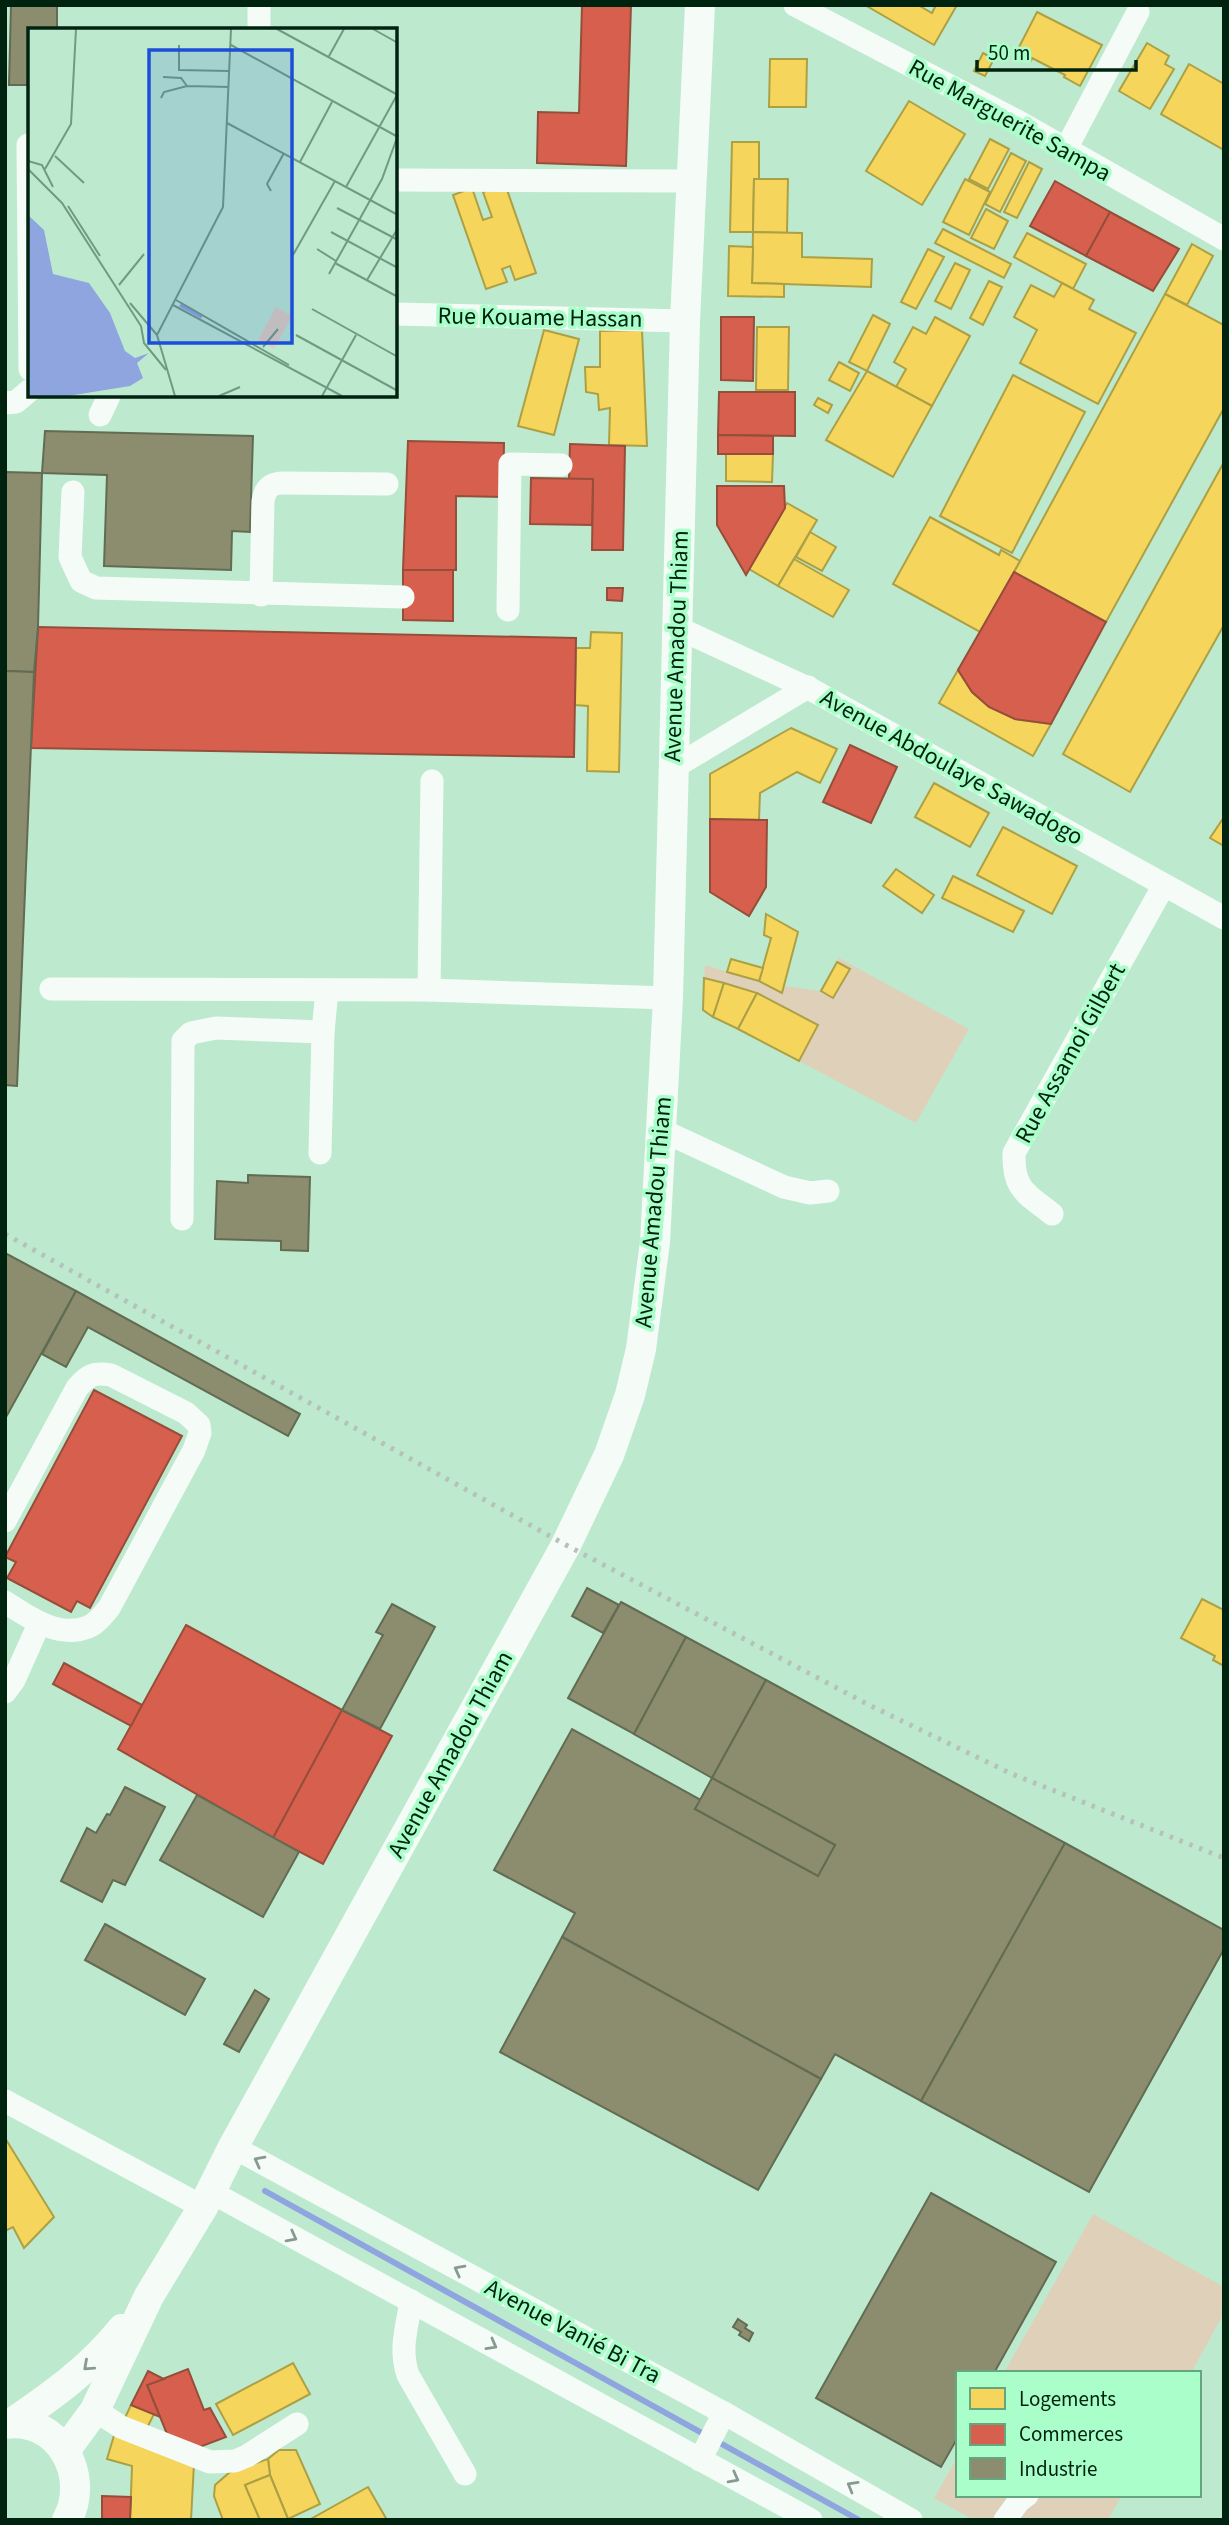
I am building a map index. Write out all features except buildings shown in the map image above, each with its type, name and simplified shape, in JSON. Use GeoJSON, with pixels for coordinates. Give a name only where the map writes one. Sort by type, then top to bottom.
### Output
{"type":"FeatureCollection","features":[{"type":"Feature","properties":{"kind":"main road","name":"Avenue Amadou Thiam"},"geometry":{"type":"LineString","coordinates":[[65,2451],[95,2410],[149,2297],[207,2200],[233,2147],[566,1545],[609,1455],[630,1395],[641,1349],[655,1242],[668,998],[685,321],[700,5]]}},
{"type":"Feature","properties":{"kind":"main road","name":"Avenue Amadou Thiam"},"geometry":{"type":"LineString","coordinates":[[8,2420],[70,2383],[106,2350],[149,2297]]}},
{"type":"Feature","properties":{"kind":"main road"},"geometry":{"type":"LineString","coordinates":[[8,2420],[42,2430],[55,2439],[65,2451],[76,2479],[71,2516]]}},
{"type":"Feature","properties":{"kind":"street"},"geometry":{"type":"LineString","coordinates":[[259,5],[259,28]]}},
{"type":"Feature","properties":{"kind":"street","name":"Rue Marguerite Sampa"},"geometry":{"type":"LineString","coordinates":[[795,5],[1019,122],[1224,239]]}},
{"type":"Feature","properties":{"kind":"street"},"geometry":{"type":"LineString","coordinates":[[1066,149],[1138,12]]}},
{"type":"Feature","properties":{"kind":"street"},"geometry":{"type":"LineString","coordinates":[[397,180],[691,181]]}},
{"type":"Feature","properties":{"kind":"street","name":"Rue Kouame Hassan"},"geometry":{"type":"LineString","coordinates":[[397,314],[685,321]]}},
{"type":"Feature","properties":{"kind":"street"},"geometry":{"type":"LineString","coordinates":[[5,403],[16,402],[28,393]]}},
{"type":"Feature","properties":{"kind":"street"},"geometry":{"type":"LineString","coordinates":[[508,610],[510,464],[561,465]]}},
{"type":"Feature","properties":{"kind":"street"},"geometry":{"type":"LineString","coordinates":[[261,595],[263,501],[264,492],[270,486],[284,483],[387,484]]}},
{"type":"Feature","properties":{"kind":"street"},"geometry":{"type":"LineString","coordinates":[[73,492],[70,557],[81,581],[96,588],[261,595],[403,597]]}},
{"type":"Feature","properties":{"kind":"street","name":"Avenue Abdoulaye Sawadogo"},"geometry":{"type":"LineString","coordinates":[[676,627],[808,687],[1224,918]]}},
{"type":"Feature","properties":{"kind":"street"},"geometry":{"type":"LineString","coordinates":[[673,768],[808,687]]}},
{"type":"Feature","properties":{"kind":"street"},"geometry":{"type":"LineString","coordinates":[[429,990],[432,781]]}},
{"type":"Feature","properties":{"kind":"street","name":"Rue Assamoi Gilbert"},"geometry":{"type":"LineString","coordinates":[[1052,1214],[1019,1187],[1013,1168],[1014,1153],[1164,885]]}},
{"type":"Feature","properties":{"kind":"street"},"geometry":{"type":"LineString","coordinates":[[51,989],[429,990],[668,998]]}},
{"type":"Feature","properties":{"kind":"street"},"geometry":{"type":"LineString","coordinates":[[320,1153],[323,1032],[327,990]]}},
{"type":"Feature","properties":{"kind":"street"},"geometry":{"type":"LineString","coordinates":[[182,1219],[183,1041],[191,1032],[216,1028],[323,1032]]}},
{"type":"Feature","properties":{"kind":"street"},"geometry":{"type":"LineString","coordinates":[[661,1130],[784,1187],[810,1193],[828,1191]]}},
{"type":"Feature","properties":{"kind":"street"},"geometry":{"type":"LineString","coordinates":[[5,1521],[77,1388],[86,1377],[97,1372],[111,1375],[186,1413],[199,1425],[200,1433],[194,1450],[109,1608],[89,1627],[60,1630],[39,1624],[5,1602]]}},
{"type":"Feature","properties":{"kind":"street"},"geometry":{"type":"LineString","coordinates":[[5,1692],[14,1680],[39,1624]]}},
{"type":"Feature","properties":{"kind":"street","name":"Avenue Vanié Bi Tra"},"geometry":{"type":"LineString","coordinates":[[5,2101],[411,2301],[703,2455],[811,2520]]}},
{"type":"Feature","properties":{"kind":"street","name":"Avenue Vanié Bi Tra"},"geometry":{"type":"LineString","coordinates":[[233,2147],[721,2418],[911,2520]]}},
{"type":"Feature","properties":{"kind":"street"},"geometry":{"type":"LineString","coordinates":[[411,2301],[402,2344],[404,2363],[408,2375],[465,2474]]}},
{"type":"Feature","properties":{"kind":"street"},"geometry":{"type":"LineString","coordinates":[[95,2410],[121,2427],[209,2462],[234,2461],[247,2456],[296,2424]]}},
{"type":"Feature","properties":{"kind":"street"},"geometry":{"type":"LineString","coordinates":[[703,2455],[721,2418]]}},
{"type":"Feature","properties":{"kind":"street"},"geometry":{"type":"LineString","coordinates":[[1005,2520],[1024,2497]]}},
{"type":"Feature","properties":{"kind":"shaded area"},"geometry":{"type":"Polygon","coordinates":[[[839,958],[969,1029],[916,1123],[799,1061],[817,1025],[757,993],[704,978],[705,965],[759,981],[781,993],[784,986],[820,991],[839,958]]]}},
{"type":"Feature","properties":{"kind":"shaded area"},"geometry":{"type":"Polygon","coordinates":[[[1093,2214],[1224,2287],[1224,2313],[1192,2371],[1005,2371],[1093,2214]]]}},
{"type":"Feature","properties":{"kind":"shaded area"},"geometry":{"type":"Polygon","coordinates":[[[956,2460],[956,2497],[1121,2497],[1108,2520],[974,2520],[934,2498],[956,2460]]]}},
{"type":"Feature","properties":{"kind":"waterway"},"geometry":{"type":"LineString","coordinates":[[265,2191],[859,2520]]}},
{"type":"Feature","properties":{"kind":"railway"},"geometry":{"type":"LineString","coordinates":[[5,1234],[566,1545],[871,1706],[1012,1774],[1224,1858]]}}]}
